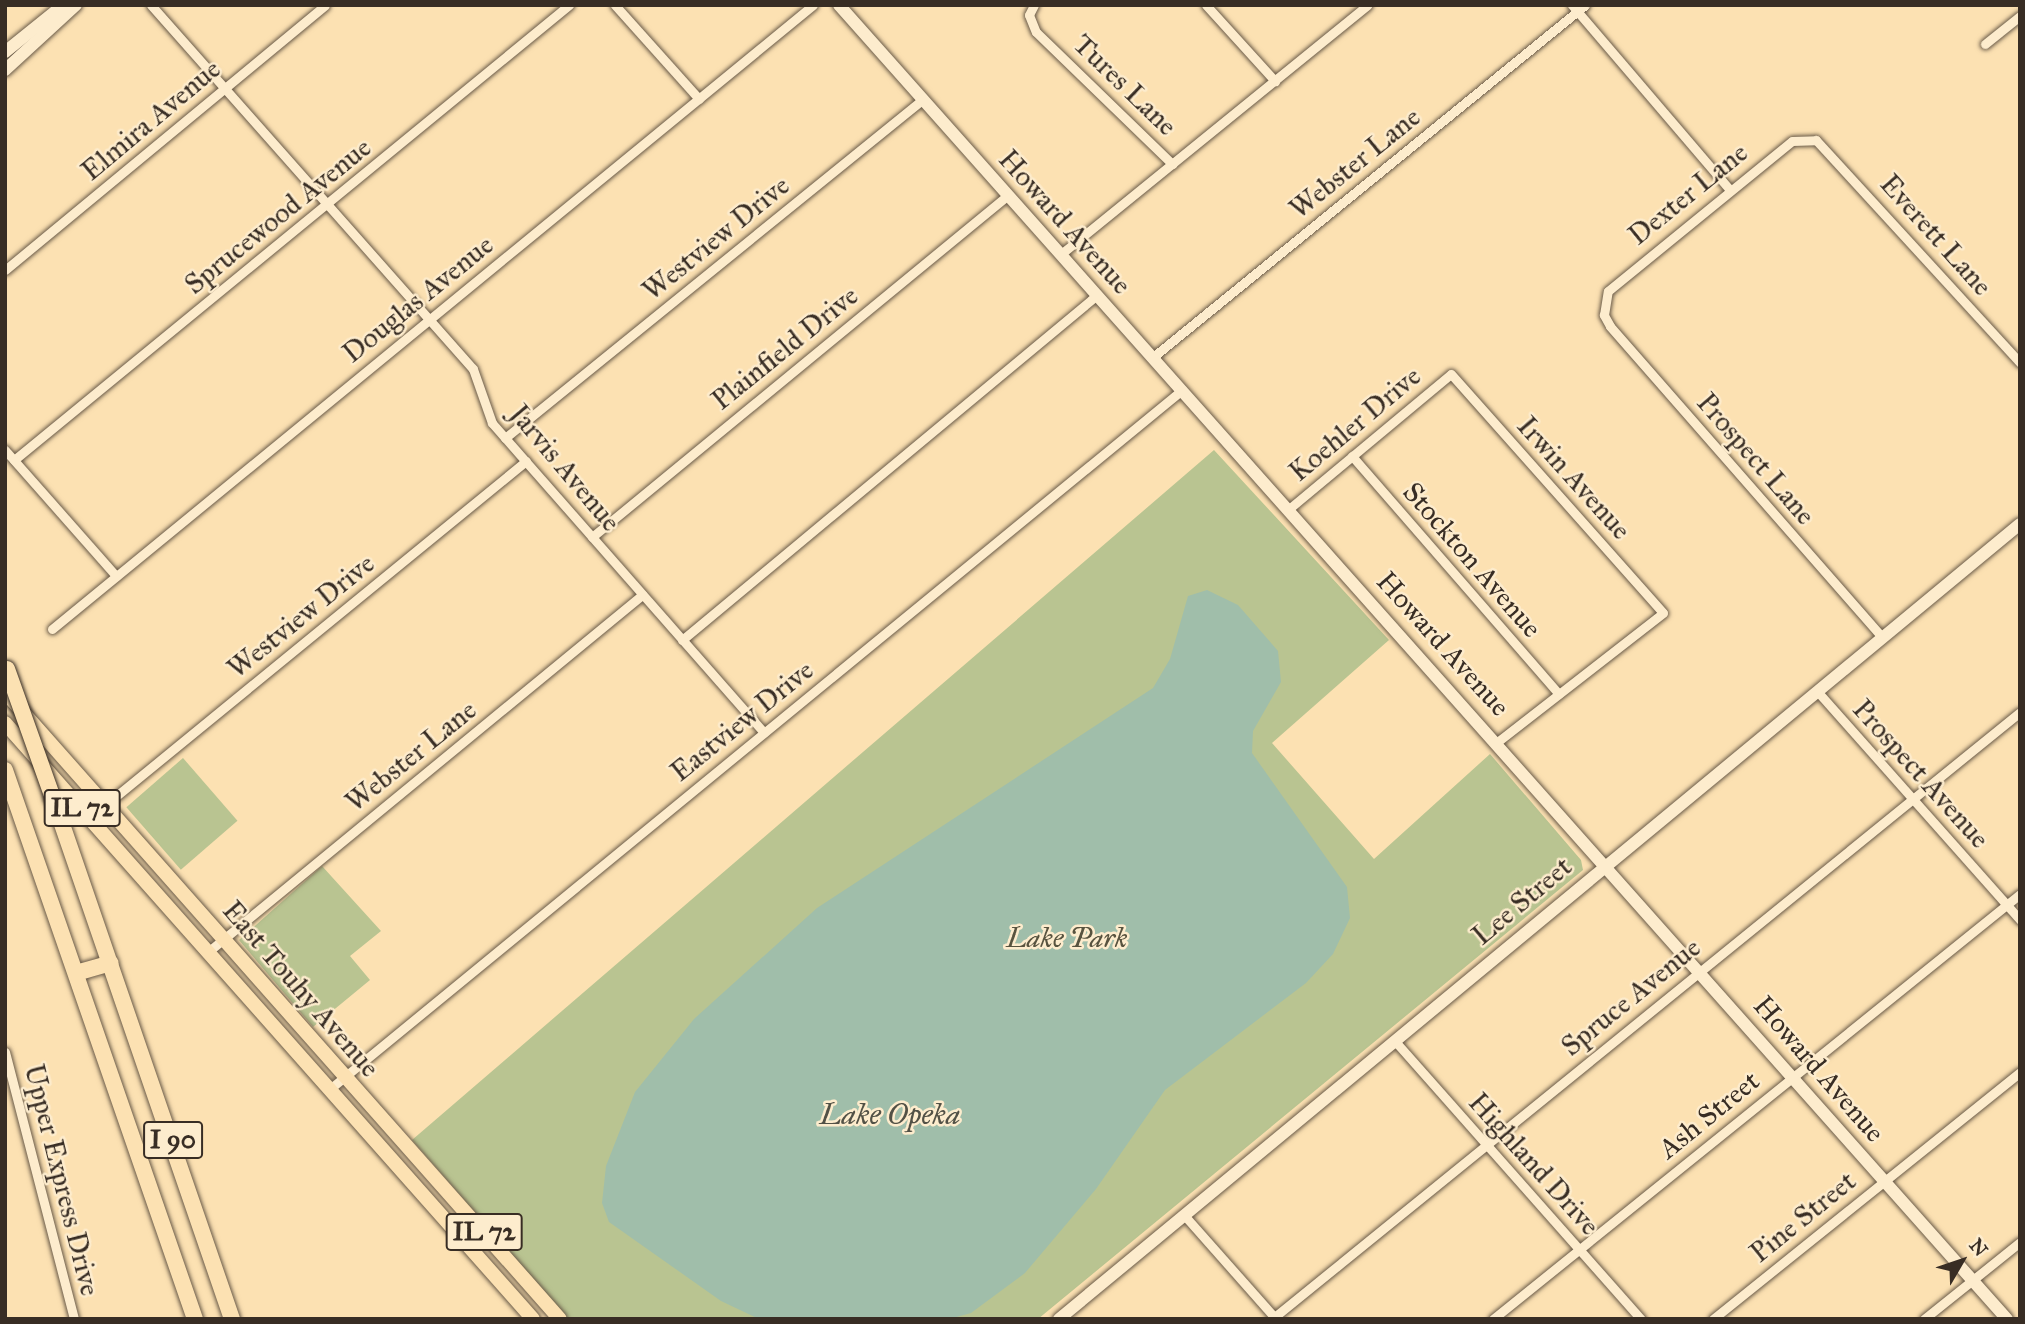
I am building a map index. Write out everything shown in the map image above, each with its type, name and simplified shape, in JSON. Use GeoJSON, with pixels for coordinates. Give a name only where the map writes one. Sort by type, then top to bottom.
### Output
{"type":"FeatureCollection","features":[{"type":"Feature","properties":{"kind":"highway","name":"I 90"},"geometry":{"type":"LineString","coordinates":[[6,666],[232,1319]]}},
{"type":"Feature","properties":{"kind":"highway","name":"I 90"},"geometry":{"type":"LineString","coordinates":[[5,770],[195,1319]]}},
{"type":"Feature","properties":{"kind":"highway"},"geometry":{"type":"LineString","coordinates":[[76,973],[111,963]]}},
{"type":"Feature","properties":{"kind":"main road","name":"East Touhy Avenue"},"geometry":{"type":"LineString","coordinates":[[5,692],[560,1319]]}},
{"type":"Feature","properties":{"kind":"main road","name":"East Touhy Avenue"},"geometry":{"type":"LineString","coordinates":[[5,723],[414,1181],[533,1319]]}},
{"type":"Feature","properties":{"kind":"street"},"geometry":{"type":"LineString","coordinates":[[5,52],[63,5]]}},
{"type":"Feature","properties":{"kind":"street"},"geometry":{"type":"LineString","coordinates":[[5,70],[76,5]]}},
{"type":"Feature","properties":{"kind":"street","name":"Jarvis Avenue"},"geometry":{"type":"LineString","coordinates":[[151,5],[429,319],[482,382],[492,423],[764,733]]}},
{"type":"Feature","properties":{"kind":"street","name":"Elmira Avenue"},"geometry":{"type":"LineString","coordinates":[[5,270],[325,5]]}},
{"type":"Feature","properties":{"kind":"street","name":"Sprucewood Avenue"},"geometry":{"type":"LineString","coordinates":[[14,460],[569,5]]}},
{"type":"Feature","properties":{"kind":"street"},"geometry":{"type":"LineString","coordinates":[[615,5],[699,99]]}},
{"type":"Feature","properties":{"kind":"street","name":"Douglas Avenue"},"geometry":{"type":"LineString","coordinates":[[52,629],[813,5]]}},
{"type":"Feature","properties":{"kind":"street","name":"Howard Avenue"},"geometry":{"type":"LineString","coordinates":[[839,5],[1290,508],[2007,1319]]}},
{"type":"Feature","properties":{"kind":"street","name":"Tures Lane"},"geometry":{"type":"LineString","coordinates":[[1034,5],[1029,15],[1036,32],[1172,164]]}},
{"type":"Feature","properties":{"kind":"street"},"geometry":{"type":"LineString","coordinates":[[1206,5],[1275,81]]}},
{"type":"Feature","properties":{"kind":"street"},"geometry":{"type":"LineString","coordinates":[[1061,254],[1367,5]]}},
{"type":"Feature","properties":{"kind":"street"},"geometry":{"type":"LineString","coordinates":[[1578,7],[1729,188]]}},
{"type":"Feature","properties":{"kind":"street","name":"Webster Lane"},"geometry":{"type":"LineString","coordinates":[[1153,357],[1578,7]]}},
{"type":"Feature","properties":{"kind":"street"},"geometry":{"type":"LineString","coordinates":[[1985,44],[2020,16]]}},
{"type":"Feature","properties":{"kind":"street","name":"Westview Drive"},"geometry":{"type":"LineString","coordinates":[[505,438],[923,99]]}},
{"type":"Feature","properties":{"kind":"street","name":"Dexter Lane"},"geometry":{"type":"LineString","coordinates":[[1604,306],[1614,284],[1729,188],[1792,141],[1816,140]]}},
{"type":"Feature","properties":{"kind":"street","name":"Everett Lane"},"geometry":{"type":"LineString","coordinates":[[1816,140],[2020,363]]}},
{"type":"Feature","properties":{"kind":"street","name":"Plainfield Drive"},"geometry":{"type":"LineString","coordinates":[[592,537],[1007,195]]}},
{"type":"Feature","properties":{"kind":"street"},"geometry":{"type":"LineString","coordinates":[[682,640],[1097,295]]}},
{"type":"Feature","properties":{"kind":"street","name":"Prospect Lane"},"geometry":{"type":"LineString","coordinates":[[1604,306],[1610,326],[1882,637]]}},
{"type":"Feature","properties":{"kind":"street","name":"Koehler Drive"},"geometry":{"type":"LineString","coordinates":[[1290,508],[1451,374]]}},
{"type":"Feature","properties":{"kind":"street","name":"Irwin Avenue"},"geometry":{"type":"LineString","coordinates":[[1451,374],[1663,613],[1559,694]]}},
{"type":"Feature","properties":{"kind":"street","name":"Eastview Drive"},"geometry":{"type":"LineString","coordinates":[[331,1088],[1182,390]]}},
{"type":"Feature","properties":{"kind":"street"},"geometry":{"type":"LineString","coordinates":[[5,450],[116,576]]}},
{"type":"Feature","properties":{"kind":"street","name":"Stockton Avenue"},"geometry":{"type":"LineString","coordinates":[[1352,456],[1559,694]]}},
{"type":"Feature","properties":{"kind":"street","name":"Westview Drive"},"geometry":{"type":"LineString","coordinates":[[104,806],[526,461]]}},
{"type":"Feature","properties":{"kind":"street","name":"Lee Street"},"geometry":{"type":"LineString","coordinates":[[1059,1319],[1605,864],[2020,524]]}},
{"type":"Feature","properties":{"kind":"street","name":"Webster Lane"},"geometry":{"type":"LineString","coordinates":[[209,951],[642,595]]}},
{"type":"Feature","properties":{"kind":"street","name":"Prospect Avenue"},"geometry":{"type":"LineString","coordinates":[[1817,691],[2020,920]]}},
{"type":"Feature","properties":{"kind":"street"},"geometry":{"type":"LineString","coordinates":[[1497,743],[1559,694]]}},
{"type":"Feature","properties":{"kind":"street","name":"Spruce Avenue"},"geometry":{"type":"LineString","coordinates":[[1274,1318],[1699,970],[2020,712]]}},
{"type":"Feature","properties":{"kind":"street","name":"Ash Street"},"geometry":{"type":"LineString","coordinates":[[1493,1319],[2020,894]]}},
{"type":"Feature","properties":{"kind":"street","name":"Highland Drive"},"geometry":{"type":"LineString","coordinates":[[1394,1040],[1641,1319]]}},
{"type":"Feature","properties":{"kind":"street","name":"Upper Express Drive"},"geometry":{"type":"LineString","coordinates":[[5,1052],[74,1319]]}},
{"type":"Feature","properties":{"kind":"street","name":"Pine Street"},"geometry":{"type":"LineString","coordinates":[[1713,1319],[2020,1072]]}},
{"type":"Feature","properties":{"kind":"street"},"geometry":{"type":"LineString","coordinates":[[1184,1214],[1274,1318]]}},
{"type":"Feature","properties":{"kind":"street"},"geometry":{"type":"LineString","coordinates":[[1924,1319],[2020,1242]]}},
{"type":"Feature","properties":{"kind":"green space","name":"Lake Park"},"geometry":{"type":"Polygon","coordinates":[[[1214,450],[1389,640],[1272,743],[1374,859],[1490,754],[1581,860],[1583,870],[1038,1319],[568,1319],[412,1140],[1214,450]]]}},
{"type":"Feature","properties":{"kind":"green space"},"geometry":{"type":"Polygon","coordinates":[[[183,758],[237,821],[181,870],[126,807],[183,758]]]}},
{"type":"Feature","properties":{"kind":"green space"},"geometry":{"type":"Polygon","coordinates":[[[322,866],[381,931],[350,956],[370,980],[313,1027],[239,940],[322,866]]]}},
{"type":"Feature","properties":{"kind":"water","name":"Lake Opeka"},"geometry":{"type":"Polygon","coordinates":[[[1207,590],[1238,605],[1278,651],[1281,682],[1253,731],[1252,753],[1347,887],[1350,918],[1333,954],[1306,983],[1165,1090],[1096,1189],[1025,1273],[971,1313],[949,1319],[759,1319],[721,1301],[609,1222],[602,1203],[606,1166],[635,1092],[694,1019],[817,908],[1153,688],[1170,659],[1188,596],[1207,590]]]}}]}
